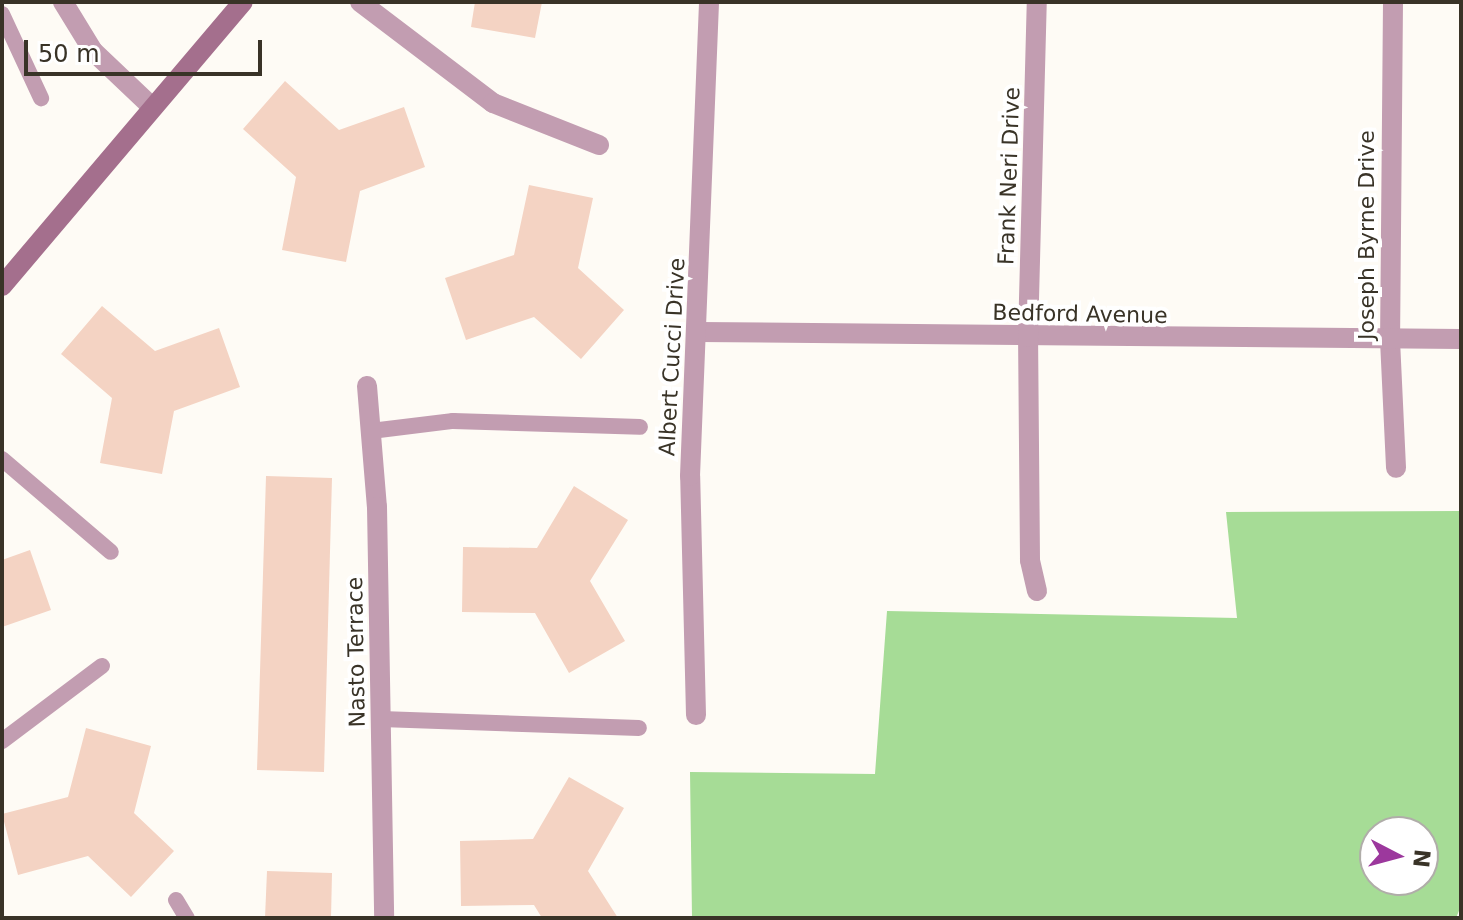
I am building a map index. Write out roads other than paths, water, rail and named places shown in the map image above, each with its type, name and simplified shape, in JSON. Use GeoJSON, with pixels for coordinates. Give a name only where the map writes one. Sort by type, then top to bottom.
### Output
{"type":"FeatureCollection","features":[{"type":"Feature","properties":{"kind":"street"},"geometry":{"type":"LineString","coordinates":[[63,2],[93,51],[152,107]]}},
{"type":"Feature","properties":{"kind":"street"},"geometry":{"type":"LineString","coordinates":[[2,286],[243,2]]}},
{"type":"Feature","properties":{"kind":"street"},"geometry":{"type":"LineString","coordinates":[[360,2],[493,103],[599,145]]}},
{"type":"Feature","properties":{"kind":"street","name":"Albert Cucci Drive"},"geometry":{"type":"LineString","coordinates":[[696,715],[690,476],[699,332],[709,2]]}},
{"type":"Feature","properties":{"kind":"street","name":"Frank Neri Drive"},"geometry":{"type":"LineString","coordinates":[[1037,2],[1028,337],[1030,560],[1037,591]]}},
{"type":"Feature","properties":{"kind":"street","name":"Joseph Byrne Drive"},"geometry":{"type":"LineString","coordinates":[[1393,2],[1390,340],[1396,468]]}},
{"type":"Feature","properties":{"kind":"street","name":"Bedford Avenue"},"geometry":{"type":"LineString","coordinates":[[699,332],[1461,339]]}},
{"type":"Feature","properties":{"kind":"street","name":"Nasto Terrace"},"geometry":{"type":"LineString","coordinates":[[367,386],[381,719],[384,918]]}},
{"type":"Feature","properties":{"kind":"lane"},"geometry":{"type":"LineString","coordinates":[[2,14],[41,98]]}},
{"type":"Feature","properties":{"kind":"lane"},"geometry":{"type":"LineString","coordinates":[[371,431],[453,421],[640,427]]}},
{"type":"Feature","properties":{"kind":"lane"},"geometry":{"type":"LineString","coordinates":[[2,459],[111,552]]}},
{"type":"Feature","properties":{"kind":"lane"},"geometry":{"type":"LineString","coordinates":[[2,741],[102,666]]}},
{"type":"Feature","properties":{"kind":"lane"},"geometry":{"type":"LineString","coordinates":[[381,719],[639,728]]}},
{"type":"Feature","properties":{"kind":"lane"},"geometry":{"type":"LineString","coordinates":[[176,900],[187,918]]}}]}
